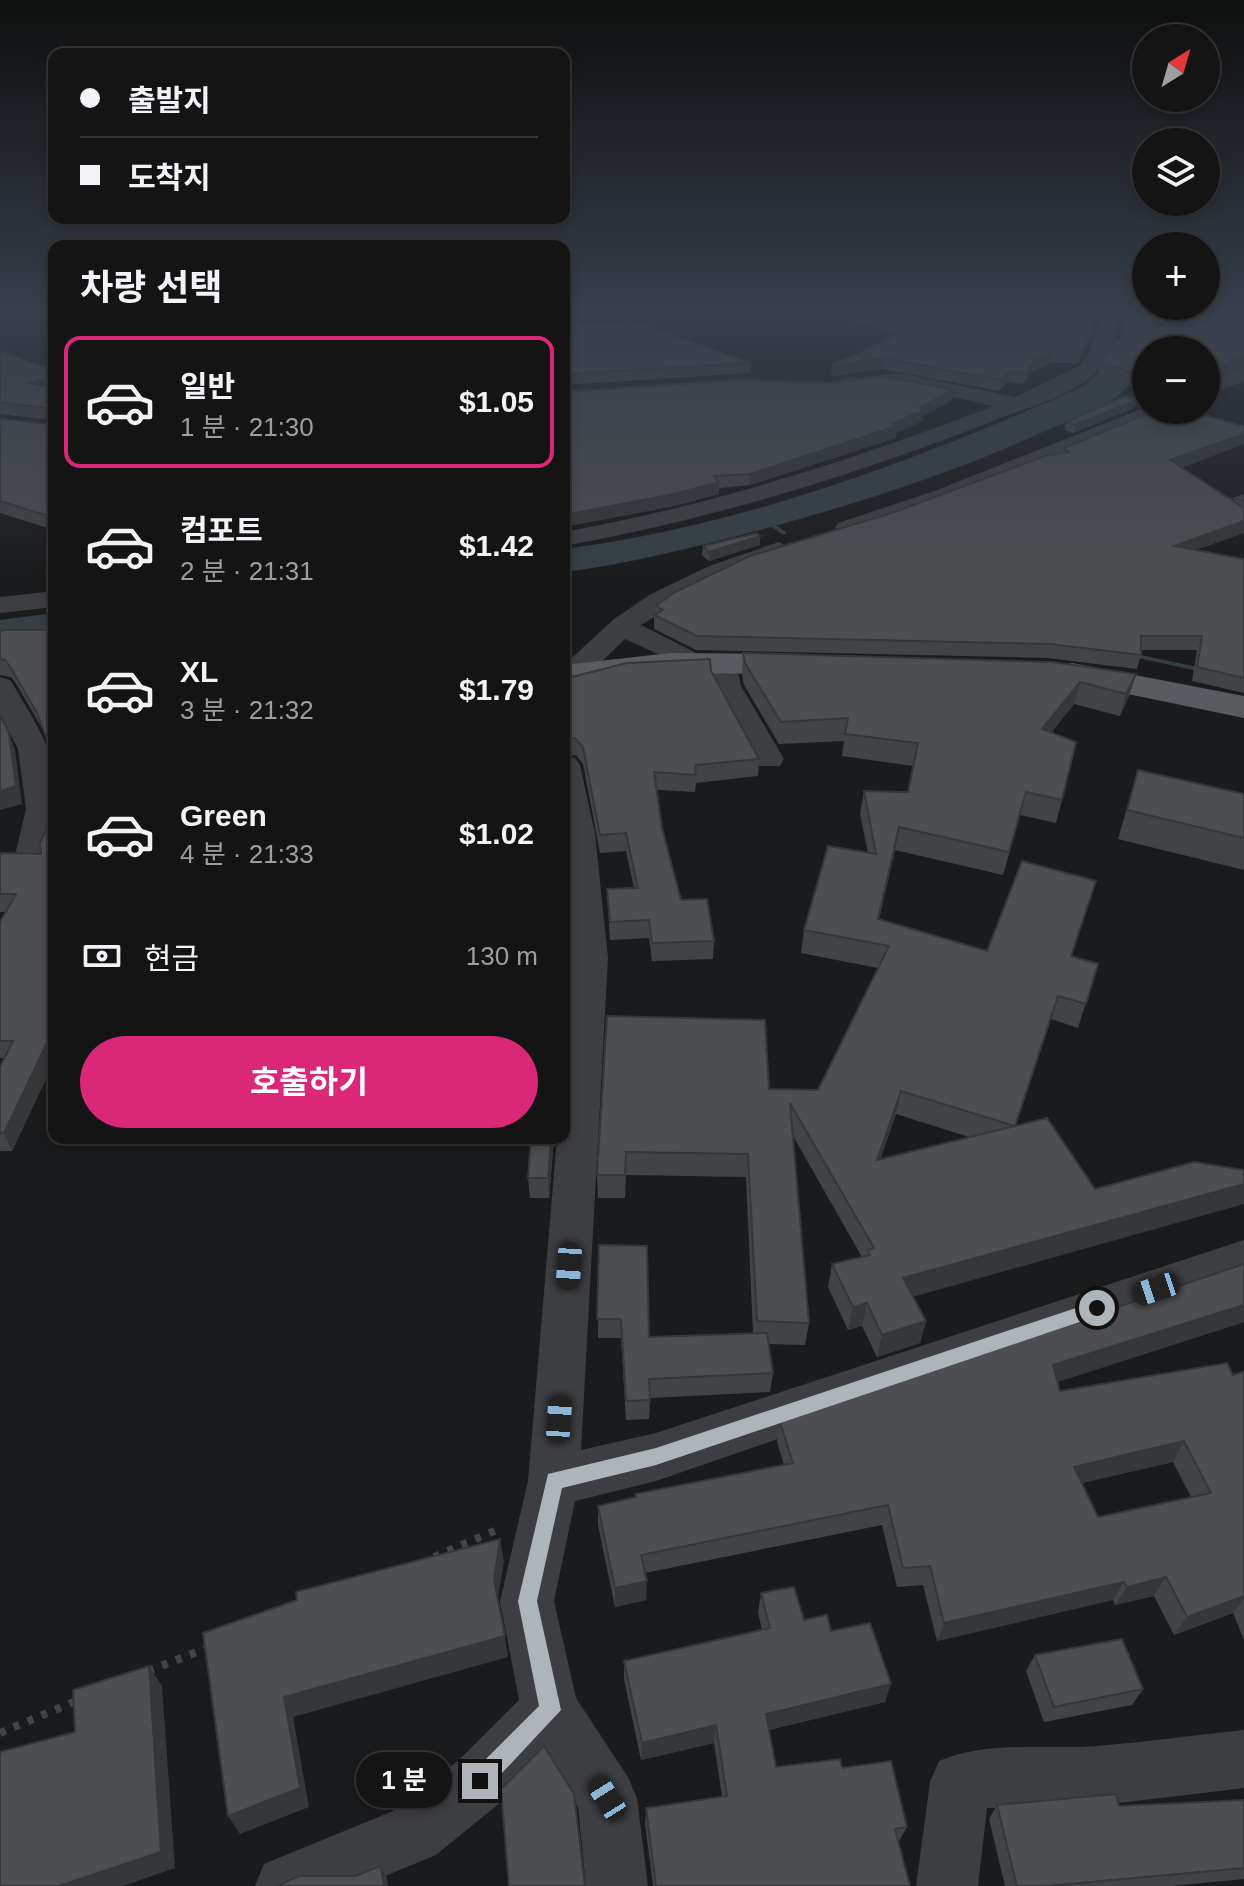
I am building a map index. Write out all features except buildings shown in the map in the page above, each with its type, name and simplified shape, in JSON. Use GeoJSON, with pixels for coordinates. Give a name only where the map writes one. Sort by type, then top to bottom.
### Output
{"type":"FeatureCollection","features":[{"type":"Feature","properties":{"kind":"main road"},"geometry":{"type":"LineString","coordinates":[[570,676],[713,663],[834,664]]}},
{"type":"Feature","properties":{"kind":"main road"},"geometry":{"type":"LineString","coordinates":[[1034,670],[1090,675],[1244,707]]}},
{"type":"Feature","properties":{"kind":"street"},"geometry":{"type":"LineString","coordinates":[[1002,401],[1016,404]]}},
{"type":"Feature","properties":{"kind":"street"},"geometry":{"type":"LineString","coordinates":[[570,538],[718,509],[888,463],[1022,401]]}},
{"type":"Feature","properties":{"kind":"street"},"geometry":{"type":"LineString","coordinates":[[825,535],[933,489],[1132,419]]}},
{"type":"Feature","properties":{"kind":"street"},"geometry":{"type":"LineString","coordinates":[[570,673],[622,627],[704,574],[800,543]]}},
{"type":"Feature","properties":{"kind":"street"},"geometry":{"type":"LineString","coordinates":[[0,605],[48,600]]}},
{"type":"Feature","properties":{"kind":"street"},"geometry":{"type":"LineString","coordinates":[[622,627],[713,663],[769,759]]}},
{"type":"Feature","properties":{"kind":"street"},"geometry":{"type":"LineString","coordinates":[[0,686],[33,749],[42,809],[29,851]]}},
{"type":"Feature","properties":{"kind":"street"},"geometry":{"type":"LineString","coordinates":[[570,792],[579,833],[590,958],[551,1496],[527,1601],[550,1710],[607,1798],[617,1886]]}},
{"type":"Feature","properties":{"kind":"street"},"geometry":{"type":"LineString","coordinates":[[551,1496],[656,1457],[1244,1259]]}},
{"type":"Feature","properties":{"kind":"street"},"geometry":{"type":"LineString","coordinates":[[286,1886],[414,1833],[480,1781],[550,1710]]}},
{"type":"Feature","properties":{"kind":"street"},"geometry":{"type":"LineString","coordinates":[[947,1886],[960,1782],[1006,1776],[1094,1776],[1244,1759]]}},
{"type":"Feature","properties":{"kind":"path"},"geometry":{"type":"LineString","coordinates":[[424,1561],[551,1496]]}},
{"type":"Feature","properties":{"kind":"path"},"geometry":{"type":"LineString","coordinates":[[145,1673],[215,1644]]}},
{"type":"Feature","properties":{"kind":"path"},"geometry":{"type":"LineString","coordinates":[[0,1733],[87,1697]]}},
{"type":"Feature","properties":{"kind":"shaded area"},"geometry":{"type":"Polygon","coordinates":[[[1049,401],[1110,401],[974,461],[901,488],[683,550],[570,571],[570,548],[632,538],[764,507],[829,487],[1049,401]]]}},
{"type":"Feature","properties":{"kind":"shaded area"},"geometry":{"type":"Polygon","coordinates":[[[48,614],[48,638],[0,643],[0,620],[48,614]]]}},
{"type":"Feature","properties":{"kind":"waterway"},"geometry":{"type":"LineString","coordinates":[[763,519],[784,533]]}},
{"type":"Feature","properties":{"kind":"waterway"},"geometry":{"type":"LineString","coordinates":[[1129,654],[1207,671]]}},
{"type":"Feature","properties":{"kind":"route"},"geometry":{"type":"LineString","coordinates":[[480,1781],[550,1710],[527,1601],[554,1481],[656,1457],[1097,1308]]}}]}
